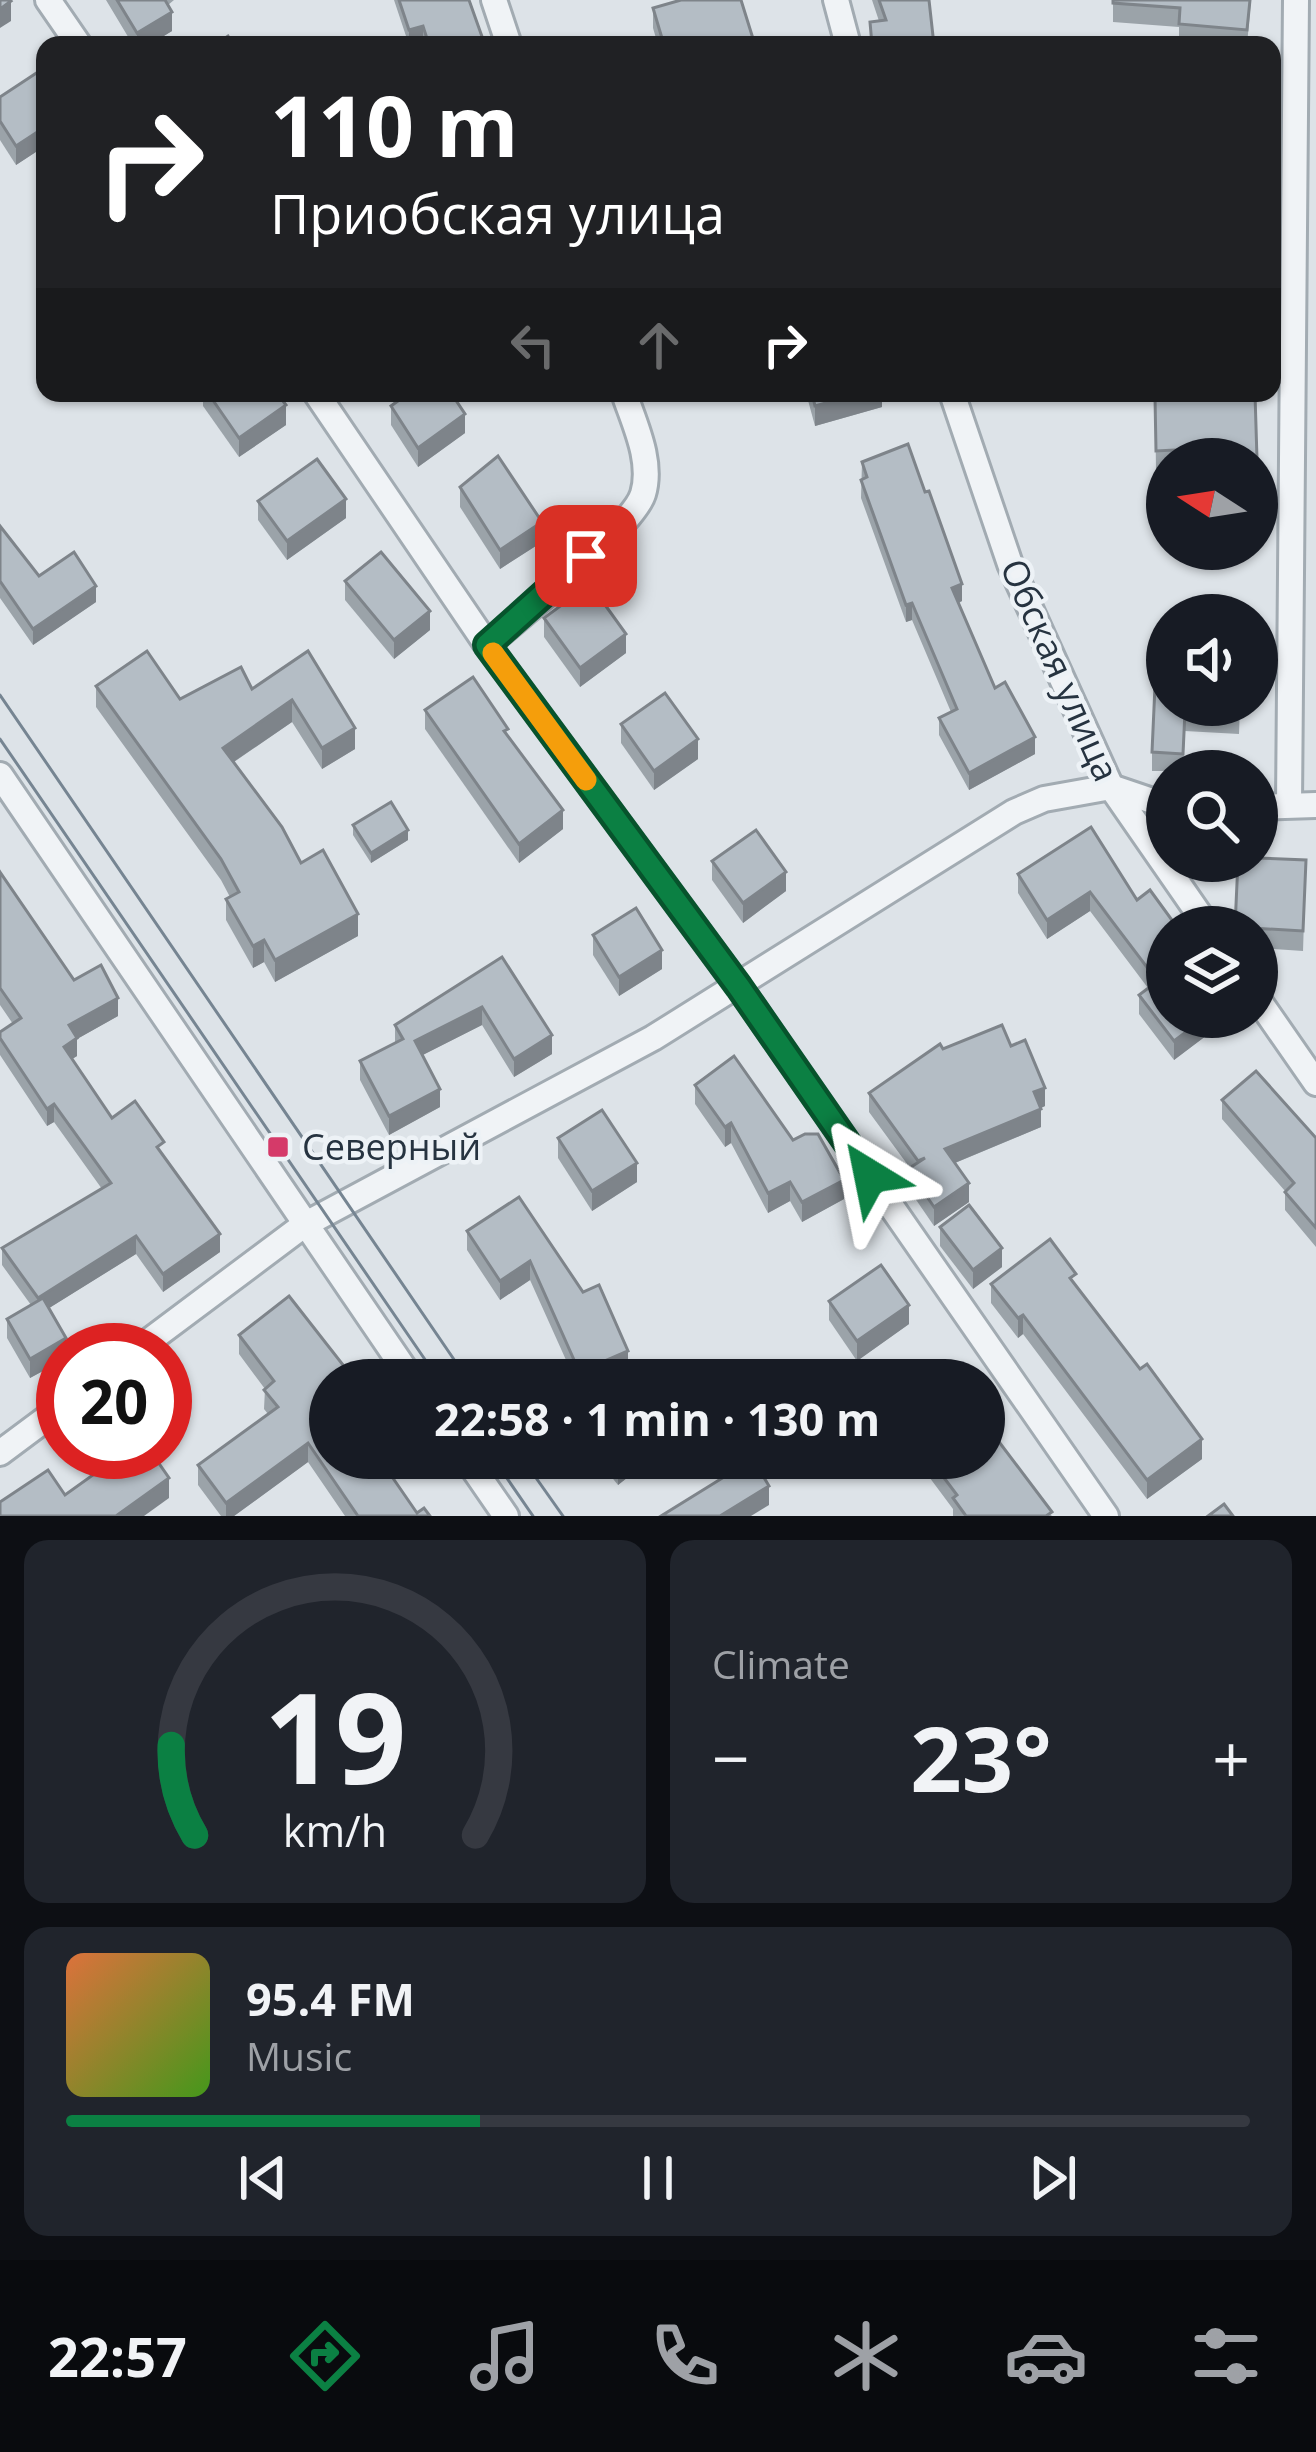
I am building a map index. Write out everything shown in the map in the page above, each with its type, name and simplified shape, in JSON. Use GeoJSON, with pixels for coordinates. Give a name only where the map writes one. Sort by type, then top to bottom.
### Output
{"type":"FeatureCollection","features":[{"type":"Feature","properties":{"kind":"lane"},"geometry":{"type":"LineString","coordinates":[[48,0],[73,36]]}},
{"type":"Feature","properties":{"kind":"lane"},"geometry":{"type":"LineString","coordinates":[[494,0],[505,36]]}},
{"type":"Feature","properties":{"kind":"lane"},"geometry":{"type":"LineString","coordinates":[[836,0],[846,36]]}},
{"type":"Feature","properties":{"kind":"lane"},"geometry":{"type":"LineString","coordinates":[[1289,803],[1297,0]]}},
{"type":"Feature","properties":{"kind":"lane"},"geometry":{"type":"LineString","coordinates":[[322,402],[487,645],[739,987],[1106,1516]]}},
{"type":"Feature","properties":{"kind":"lane"},"geometry":{"type":"LineString","coordinates":[[487,645],[619,527],[643,495],[644,452],[627,402]]}},
{"type":"Feature","properties":{"kind":"lane","name":"Обская улица"},"geometry":{"type":"LineString","coordinates":[[955,402],[1010,564],[1111,787],[1193,906]]}},
{"type":"Feature","properties":{"kind":"lane"},"geometry":{"type":"LineString","coordinates":[[0,775],[397,1359]]}},
{"type":"Feature","properties":{"kind":"lane"},"geometry":{"type":"LineString","coordinates":[[173,1323],[304,1225],[653,1038],[1014,812],[1044,799],[1111,787],[1146,799]]}},
{"type":"Feature","properties":{"kind":"lane"},"geometry":{"type":"LineString","coordinates":[[1278,804],[1316,805]]}},
{"type":"Feature","properties":{"kind":"lane"},"geometry":{"type":"LineString","coordinates":[[1278,1028],[1316,1083]]}},
{"type":"Feature","properties":{"kind":"lane"},"geometry":{"type":"LineString","coordinates":[[0,1453],[36,1426]]}},
{"type":"Feature","properties":{"kind":"lane"},"geometry":{"type":"LineString","coordinates":[[480,1479],[506,1516]]}},
{"type":"Feature","properties":{"kind":"building"},"geometry":{"type":"Polygon","coordinates":[[[117,0],[165,0],[172,12],[137,33],[117,0]]]}},
{"type":"Feature","properties":{"kind":"building"},"geometry":{"type":"Polygon","coordinates":[[[399,0],[469,0],[482,36],[426,36],[423,26],[409,30],[399,0]]]}},
{"type":"Feature","properties":{"kind":"building"},"geometry":{"type":"Polygon","coordinates":[[[681,0],[741,0],[752,36],[661,36],[653,8],[681,0]]]}},
{"type":"Feature","properties":{"kind":"building"},"geometry":{"type":"Polygon","coordinates":[[[879,0],[929,0],[933,36],[871,36],[870,22],[886,20],[879,0]]]}},
{"type":"Feature","properties":{"kind":"building"},"geometry":{"type":"Polygon","coordinates":[[[1113,0],[1250,0],[1247,30],[1179,24],[1180,8],[1113,0]]]}},
{"type":"Feature","properties":{"kind":"building"},"geometry":{"type":"Polygon","coordinates":[[[36,73],[36,133],[16,146],[0,121],[0,97],[36,73]]]}},
{"type":"Feature","properties":{"kind":"building"},"geometry":{"type":"Polygon","coordinates":[[[214,402],[284,402],[286,405],[239,438],[214,402]]]}},
{"type":"Feature","properties":{"kind":"building"},"geometry":{"type":"Polygon","coordinates":[[[397,402],[457,402],[465,414],[418,448],[391,406],[397,402]]]}},
{"type":"Feature","properties":{"kind":"building"},"geometry":{"type":"Polygon","coordinates":[[[1155,402],[1255,402],[1256,438],[1156,438],[1155,402]]]}},
{"type":"Feature","properties":{"kind":"building"},"geometry":{"type":"Polygon","coordinates":[[[908,444],[962,584],[952,588],[995,688],[1005,682],[1035,737],[969,773],[939,718],[957,709],[912,603],[906,605],[861,480],[867,477],[862,462],[908,444]]]}},
{"type":"Feature","properties":{"kind":"building"},"geometry":{"type":"Polygon","coordinates":[[[498,456],[542,522],[500,550],[460,487],[498,456]]]}},
{"type":"Feature","properties":{"kind":"building"},"geometry":{"type":"Polygon","coordinates":[[[317,459],[346,499],[287,541],[258,501],[317,459]]]}},
{"type":"Feature","properties":{"kind":"building"},"geometry":{"type":"Polygon","coordinates":[[[0,526],[39,576],[74,552],[96,586],[33,629],[0,581],[0,526]]]}},
{"type":"Feature","properties":{"kind":"building"},"geometry":{"type":"Polygon","coordinates":[[[381,552],[430,611],[394,640],[345,581],[381,552]]]}},
{"type":"Feature","properties":{"kind":"building"},"geometry":{"type":"Polygon","coordinates":[[[590,584],[626,634],[580,668],[544,618],[590,584]]]}},
{"type":"Feature","properties":{"kind":"building"},"geometry":{"type":"Polygon","coordinates":[[[147,651],[180,699],[241,667],[252,689],[308,651],[355,728],[322,748],[292,700],[223,748],[282,827],[301,863],[323,850],[358,914],[275,960],[264,940],[253,946],[226,899],[239,892],[221,859],[96,686],[147,651]]]}},
{"type":"Feature","properties":{"kind":"building"},"geometry":{"type":"Polygon","coordinates":[[[473,677],[508,729],[504,731],[563,810],[519,844],[425,710],[473,677]]]}},
{"type":"Feature","properties":{"kind":"building"},"geometry":{"type":"Polygon","coordinates":[[[665,693],[698,739],[654,771],[621,724],[665,693]]]}},
{"type":"Feature","properties":{"kind":"building"},"geometry":{"type":"Polygon","coordinates":[[[1153,726],[1184,726],[1183,750],[1152,750],[1153,726]]]}},
{"type":"Feature","properties":{"kind":"building"},"geometry":{"type":"Polygon","coordinates":[[[391,802],[408,830],[371,853],[353,825],[391,802]]]}},
{"type":"Feature","properties":{"kind":"building"},"geometry":{"type":"Polygon","coordinates":[[[1091,827],[1137,900],[1150,890],[1162,906],[1146,906],[1146,966],[1090,892],[1047,920],[1018,874],[1091,827]]]}},
{"type":"Feature","properties":{"kind":"building"},"geometry":{"type":"Polygon","coordinates":[[[756,830],[786,872],[743,903],[712,861],[756,830]]]}},
{"type":"Feature","properties":{"kind":"building"},"geometry":{"type":"Polygon","coordinates":[[[1278,859],[1306,860],[1303,931],[1278,930],[1278,906],[1236,906],[1237,882],[1278,882],[1278,859]]]}},
{"type":"Feature","properties":{"kind":"building"},"geometry":{"type":"Polygon","coordinates":[[[0,872],[74,980],[101,965],[118,998],[69,1025],[77,1038],[64,1047],[112,1118],[135,1101],[164,1142],[157,1147],[220,1234],[163,1274],[136,1236],[38,1298],[2,1248],[111,1183],[54,1104],[47,1109],[0,1038],[0,1032],[21,1018],[0,988],[0,872]]]}},
{"type":"Feature","properties":{"kind":"building"},"geometry":{"type":"Polygon","coordinates":[[[636,908],[662,950],[619,977],[593,935],[636,908]]]}},
{"type":"Feature","properties":{"kind":"building"},"geometry":{"type":"Polygon","coordinates":[[[502,957],[552,1035],[514,1059],[482,1007],[415,1041],[440,1089],[389,1116],[360,1061],[403,1039],[395,1025],[502,957]]]}},
{"type":"Feature","properties":{"kind":"building"},"geometry":{"type":"Polygon","coordinates":[[[1002,1025],[1011,1046],[1025,1040],[1045,1088],[1034,1092],[1041,1109],[945,1149],[969,1183],[934,1207],[908,1169],[925,1158],[918,1161],[869,1093],[940,1044],[943,1049],[1002,1025]]]}},
{"type":"Feature","properties":{"kind":"building"},"geometry":{"type":"Polygon","coordinates":[[[734,1056],[793,1140],[818,1134],[844,1180],[802,1202],[790,1182],[768,1193],[731,1123],[725,1127],[695,1085],[734,1056]]]}},
{"type":"Feature","properties":{"kind":"building"},"geometry":{"type":"Polygon","coordinates":[[[1256,1071],[1316,1138],[1316,1228],[1285,1192],[1294,1183],[1222,1100],[1256,1071]]]}},
{"type":"Feature","properties":{"kind":"building"},"geometry":{"type":"Polygon","coordinates":[[[602,1110],[637,1163],[592,1191],[558,1138],[602,1110]]]}},
{"type":"Feature","properties":{"kind":"building"},"geometry":{"type":"Polygon","coordinates":[[[519,1197],[583,1292],[599,1285],[628,1351],[609,1359],[574,1359],[530,1261],[500,1281],[467,1231],[519,1197]]]}},
{"type":"Feature","properties":{"kind":"building"},"geometry":{"type":"Polygon","coordinates":[[[969,1205],[1002,1248],[973,1270],[940,1227],[969,1205]]]}},
{"type":"Feature","properties":{"kind":"building"},"geometry":{"type":"Polygon","coordinates":[[[1050,1239],[1076,1274],[1070,1278],[1140,1369],[1147,1364],[1202,1439],[1147,1480],[1023,1315],[1018,1318],[991,1284],[1050,1239]]]}},
{"type":"Feature","properties":{"kind":"building"},"geometry":{"type":"Polygon","coordinates":[[[881,1265],[909,1305],[857,1341],[829,1301],[881,1265]]]}},
{"type":"Feature","properties":{"kind":"building"},"geometry":{"type":"Polygon","coordinates":[[[289,1296],[338,1359],[309,1359],[309,1444],[226,1503],[198,1465],[278,1407],[264,1390],[274,1381],[239,1335],[289,1296]]]}},
{"type":"Feature","properties":{"kind":"building"},"geometry":{"type":"Polygon","coordinates":[[[43,1298],[57,1323],[36,1323],[36,1356],[30,1359],[7,1319],[43,1298]]]}},
{"type":"Feature","properties":{"kind":"building"},"geometry":{"type":"Polygon","coordinates":[[[1005,1450],[1052,1512],[1046,1516],[966,1516],[953,1498],[957,1495],[945,1479],[1005,1479],[1005,1450]]]}},
{"type":"Feature","properties":{"kind":"building"},"geometry":{"type":"Polygon","coordinates":[[[36,1478],[54,1479],[65,1495],[87,1479],[168,1479],[116,1516],[0,1516],[0,1502],[36,1478]]]}},
{"type":"Feature","properties":{"kind":"building"},"geometry":{"type":"Polygon","coordinates":[[[333,1479],[394,1479],[417,1513],[424,1508],[430,1516],[358,1516],[333,1479]]]}},
{"type":"Feature","properties":{"kind":"building"},"geometry":{"type":"Polygon","coordinates":[[[721,1479],[765,1479],[769,1486],[720,1516],[661,1516],[721,1479]]]}},
{"type":"Feature","properties":{"kind":"building"},"geometry":{"type":"Polygon","coordinates":[[[1224,1504],[1233,1516],[1208,1516],[1224,1504]]]}},
{"type":"Feature","properties":{"kind":"tram line"},"geometry":{"type":"LineString","coordinates":[[0,695],[454,1359]]}},
{"type":"Feature","properties":{"kind":"tram line"},"geometry":{"type":"LineString","coordinates":[[0,739],[425,1359]]}},
{"type":"Feature","properties":{"kind":"tram line"},"geometry":{"type":"LineString","coordinates":[[507,1479],[533,1516]]}},
{"type":"Feature","properties":{"kind":"tram line"},"geometry":{"type":"LineString","coordinates":[[537,1479],[563,1516]]}},
{"type":"Feature","properties":{"kind":"slow traffic"},"geometry":{"type":"LineString","coordinates":[[493,653],[586,780]]}},
{"type":"Feature","properties":{"kind":"place","name":"Северный"},"geometry":{"type":"Point","coordinates":[278,1147]}},
{"type":"Feature","properties":{"kind":"route"},"geometry":{"type":"LineString","coordinates":[[586,556],[487,645],[739,987],[870,1176]]}}]}
